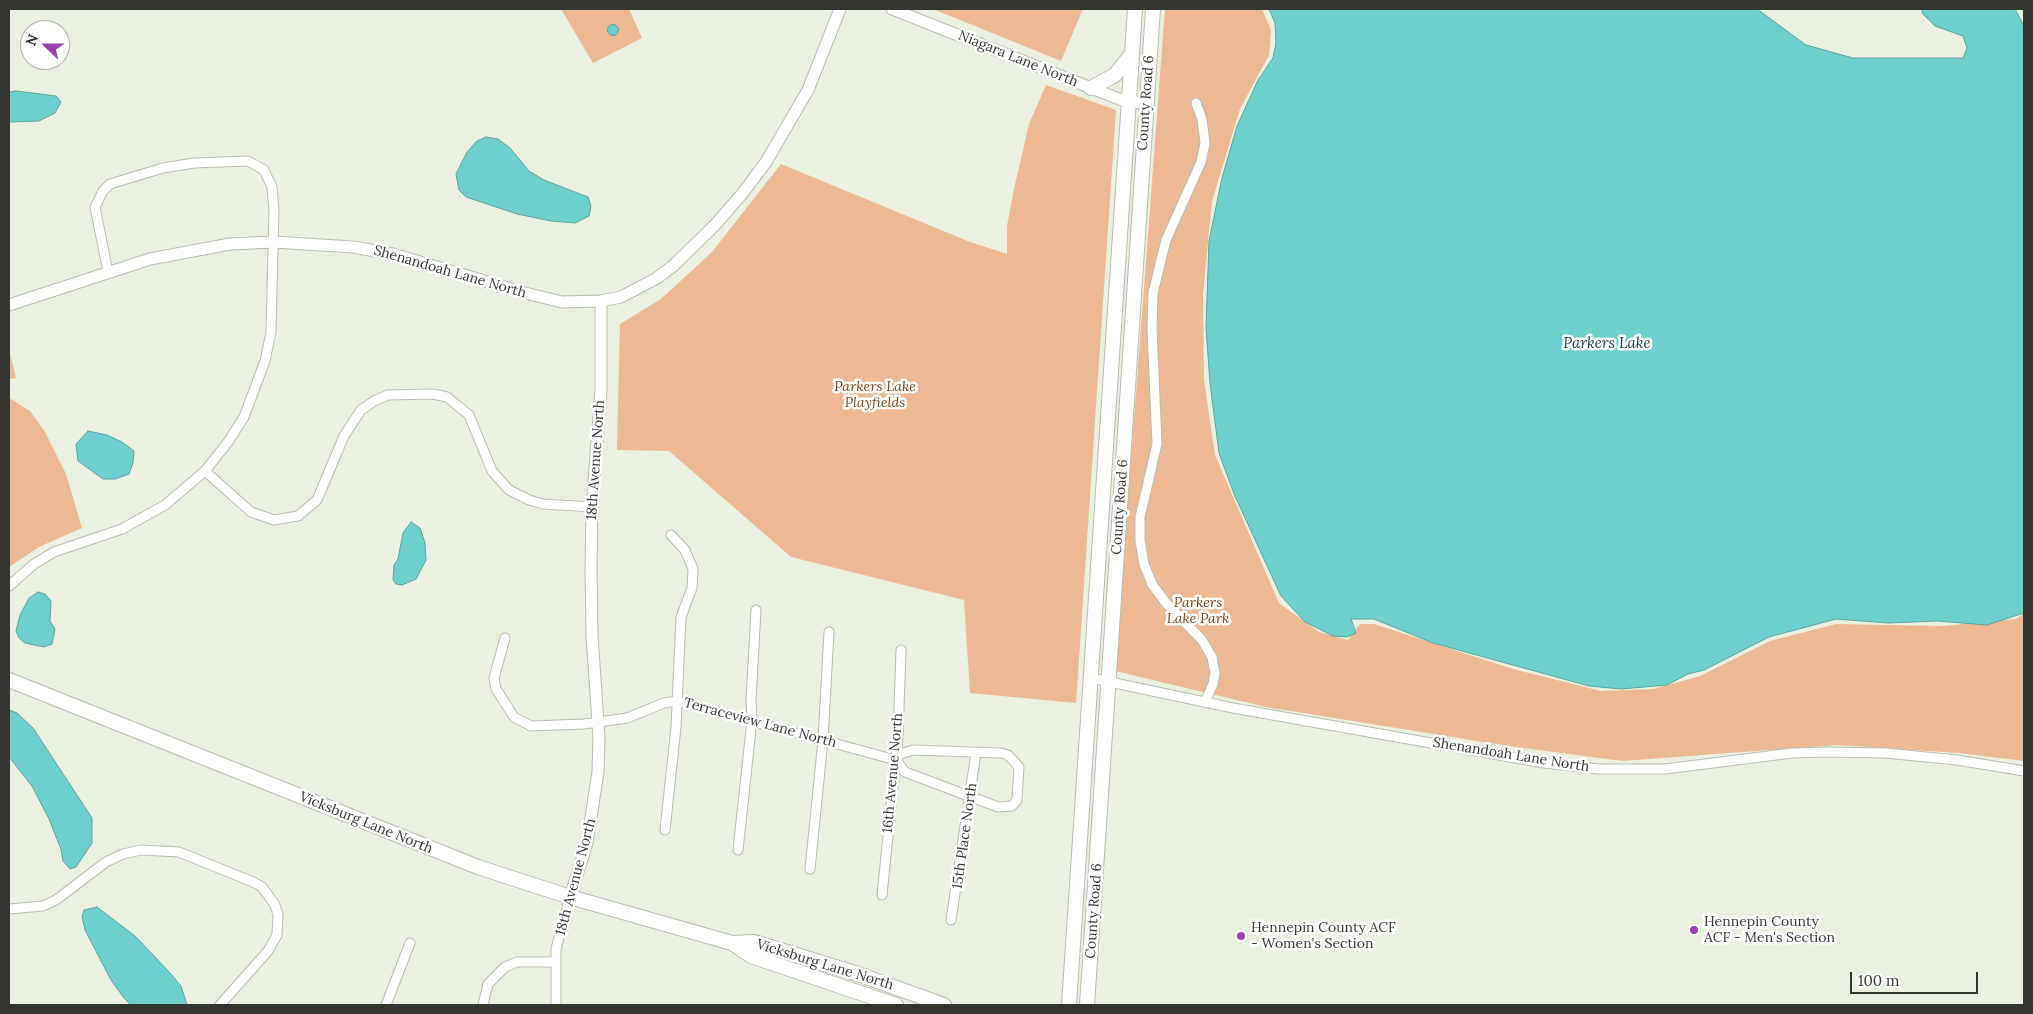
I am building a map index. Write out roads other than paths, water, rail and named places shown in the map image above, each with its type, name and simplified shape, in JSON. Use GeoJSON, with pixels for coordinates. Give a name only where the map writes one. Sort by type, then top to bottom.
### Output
{"type":"FeatureCollection","features":[{"type":"Feature","properties":{"kind":"main road","name":"County Road 6"},"geometry":{"type":"LineString","coordinates":[[1069,1005],[1135,9]]}},
{"type":"Feature","properties":{"kind":"main road","name":"County Road 6"},"geometry":{"type":"LineString","coordinates":[[1088,1005],[1153,9]]}},
{"type":"Feature","properties":{"kind":"main road"},"geometry":{"type":"LineString","coordinates":[[1091,88],[1115,75],[1131,53]]}},
{"type":"Feature","properties":{"kind":"main road","name":"Vicksburg Lane North"},"geometry":{"type":"LineString","coordinates":[[9,680],[478,867],[570,897],[732,942],[751,956],[896,1005]]}},
{"type":"Feature","properties":{"kind":"main road"},"geometry":{"type":"LineString","coordinates":[[1062,1005],[1067,943],[1075,922]]}},
{"type":"Feature","properties":{"kind":"main road","name":"Vicksburg Lane North"},"geometry":{"type":"LineString","coordinates":[[732,942],[740,940],[754,942],[874,979],[944,1005]]}},
{"type":"Feature","properties":{"kind":"street"},"geometry":{"type":"LineString","coordinates":[[600,301],[620,297],[657,278],[715,226],[742,194],[766,162],[804,97],[840,9]]}},
{"type":"Feature","properties":{"kind":"street","name":"Niagara Lane North"},"geometry":{"type":"LineString","coordinates":[[892,9],[1091,88],[1128,101],[1146,104]]}},
{"type":"Feature","properties":{"kind":"street"},"geometry":{"type":"LineString","coordinates":[[1196,103],[1202,119],[1205,143],[1201,162],[1166,240],[1153,292],[1152,329],[1156,444],[1140,517],[1140,541],[1144,564],[1152,584],[1166,603],[1202,640],[1212,657],[1215,673],[1213,684],[1205,702]]}},
{"type":"Feature","properties":{"kind":"street"},"geometry":{"type":"LineString","coordinates":[[9,586],[34,564],[54,552],[122,529],[140,521],[165,505],[205,471],[244,417],[265,361],[272,312],[274,242],[272,188],[264,170],[257,164],[238,160],[194,163],[163,168],[110,184],[98,198],[96,218],[108,272]]}},
{"type":"Feature","properties":{"kind":"street","name":"Shenandoah Lane North"},"geometry":{"type":"LineString","coordinates":[[9,305],[108,272],[190,250],[230,244],[274,242],[352,247],[393,254],[543,298],[562,302],[600,301]]}},
{"type":"Feature","properties":{"kind":"street","name":"18th Avenue North"},"geometry":{"type":"LineString","coordinates":[[556,1005],[554,962],[570,897],[587,843],[594,808],[598,772],[598,722],[592,635],[592,507],[601,390],[600,301]]}},
{"type":"Feature","properties":{"kind":"street"},"geometry":{"type":"LineString","coordinates":[[205,471],[251,512],[274,520],[298,516],[317,500],[344,436],[361,410],[374,400],[388,395],[433,394],[446,398],[469,415],[492,470],[509,490],[520,497],[543,504],[592,507]]}},
{"type":"Feature","properties":{"kind":"street"},"geometry":{"type":"LineString","coordinates":[[665,830],[674,751],[681,616],[692,588],[693,569],[685,550],[671,535]]}},
{"type":"Feature","properties":{"kind":"street"},"geometry":{"type":"LineString","coordinates":[[738,850],[752,720],[751,700],[756,610]]}},
{"type":"Feature","properties":{"kind":"street"},"geometry":{"type":"LineString","coordinates":[[810,869],[823,740],[829,632]]}},
{"type":"Feature","properties":{"kind":"street","name":"Terraceview Lane North"},"geometry":{"type":"LineString","coordinates":[[505,638],[494,678],[498,694],[514,717],[531,726],[598,722],[628,718],[664,703],[677,701],[896,760]]}},
{"type":"Feature","properties":{"kind":"street","name":"16th Avenue North"},"geometry":{"type":"LineString","coordinates":[[882,895],[896,760],[901,650]]}},
{"type":"Feature","properties":{"kind":"street","name":"Shenandoah Lane North"},"geometry":{"type":"LineString","coordinates":[[1091,678],[1205,702],[1544,763],[1598,769],[1665,769],[1792,754],[1826,752],[1894,754],[2024,771]]}},
{"type":"Feature","properties":{"kind":"street"},"geometry":{"type":"LineString","coordinates":[[913,750],[976,752],[1008,755],[1019,767],[1019,794],[1012,806],[998,807],[905,772],[896,760],[900,754],[913,750]]}},
{"type":"Feature","properties":{"kind":"street","name":"15th Place North"},"geometry":{"type":"LineString","coordinates":[[952,920],[976,752]]}},
{"type":"Feature","properties":{"kind":"street"},"geometry":{"type":"LineString","coordinates":[[9,909],[43,906],[56,900],[68,893],[90,872],[123,854],[160,849],[197,857],[262,887],[270,895],[278,915],[277,935],[273,944],[220,1005]]}},
{"type":"Feature","properties":{"kind":"street"},"geometry":{"type":"LineString","coordinates":[[386,1005],[410,944]]}},
{"type":"Feature","properties":{"kind":"street"},"geometry":{"type":"LineString","coordinates":[[482,1005],[488,984],[505,967],[517,962],[554,962]]}},
{"type":"Feature","properties":{"kind":"water","name":"Parkers Lake"},"geometry":{"type":"Polygon","coordinates":[[[1269,9],[1757,9],[1806,45],[1853,58],[1963,58],[1967,48],[1963,36],[1935,26],[1922,13],[1923,9],[2015,9],[2024,26],[2024,613],[1987,625],[1937,621],[1888,623],[1836,619],[1769,637],[1704,670],[1688,674],[1667,685],[1621,689],[1589,686],[1433,643],[1374,619],[1351,619],[1356,633],[1347,637],[1333,636],[1305,622],[1281,596],[1234,494],[1219,453],[1210,383],[1206,328],[1209,241],[1222,178],[1237,126],[1258,80],[1273,58],[1276,43],[1275,23],[1269,9]]]}},
{"type":"Feature","properties":{"kind":"water"},"geometry":{"type":"Polygon","coordinates":[[[613,24],[619,30],[613,36],[607,30],[613,24]]]}},
{"type":"Feature","properties":{"kind":"water"},"geometry":{"type":"Polygon","coordinates":[[[16,91],[56,96],[61,102],[55,113],[39,121],[9,122],[9,92],[16,91]]]}},
{"type":"Feature","properties":{"kind":"water"},"geometry":{"type":"Polygon","coordinates":[[[486,137],[498,139],[510,148],[529,171],[544,180],[588,197],[591,206],[589,216],[575,223],[551,221],[517,214],[466,197],[459,190],[456,174],[467,152],[477,141],[486,137]]]}},
{"type":"Feature","properties":{"kind":"water"},"geometry":{"type":"Polygon","coordinates":[[[88,431],[107,435],[122,442],[134,451],[133,463],[129,474],[115,479],[103,479],[78,461],[76,444],[88,431]]]}},
{"type":"Feature","properties":{"kind":"water"},"geometry":{"type":"Polygon","coordinates":[[[411,522],[420,528],[425,543],[426,560],[416,579],[402,585],[396,584],[393,580],[394,565],[398,559],[403,533],[411,522]]]}},
{"type":"Feature","properties":{"kind":"water"},"geometry":{"type":"Polygon","coordinates":[[[38,592],[45,594],[51,601],[50,621],[55,629],[52,644],[44,647],[25,643],[19,638],[16,631],[20,615],[29,598],[38,592]]]}},
{"type":"Feature","properties":{"kind":"water"},"geometry":{"type":"Polygon","coordinates":[[[9,710],[17,713],[33,728],[92,818],[92,843],[76,867],[70,869],[63,861],[61,849],[49,819],[32,786],[9,757],[9,710]]]}},
{"type":"Feature","properties":{"kind":"water"},"geometry":{"type":"Polygon","coordinates":[[[97,907],[135,936],[171,974],[181,986],[187,1005],[131,1005],[124,998],[111,980],[85,930],[82,917],[84,910],[97,907]]]}},
{"type":"Feature","properties":{"kind":"place","name":"Hennepin County ACF - Men's Section"},"geometry":{"type":"Point","coordinates":[1694,930]}},
{"type":"Feature","properties":{"kind":"place","name":"Hennepin County ACF - Women's Section"},"geometry":{"type":"Point","coordinates":[1241,936]}},
{"type":"Feature","properties":{"kind":"park label","name":"Parkers Lake Playfields"},"geometry":{"type":"Point","coordinates":[875,396]}},
{"type":"Feature","properties":{"kind":"park label","name":"Parkers Lake Park"},"geometry":{"type":"Point","coordinates":[1198,612]}}]}
